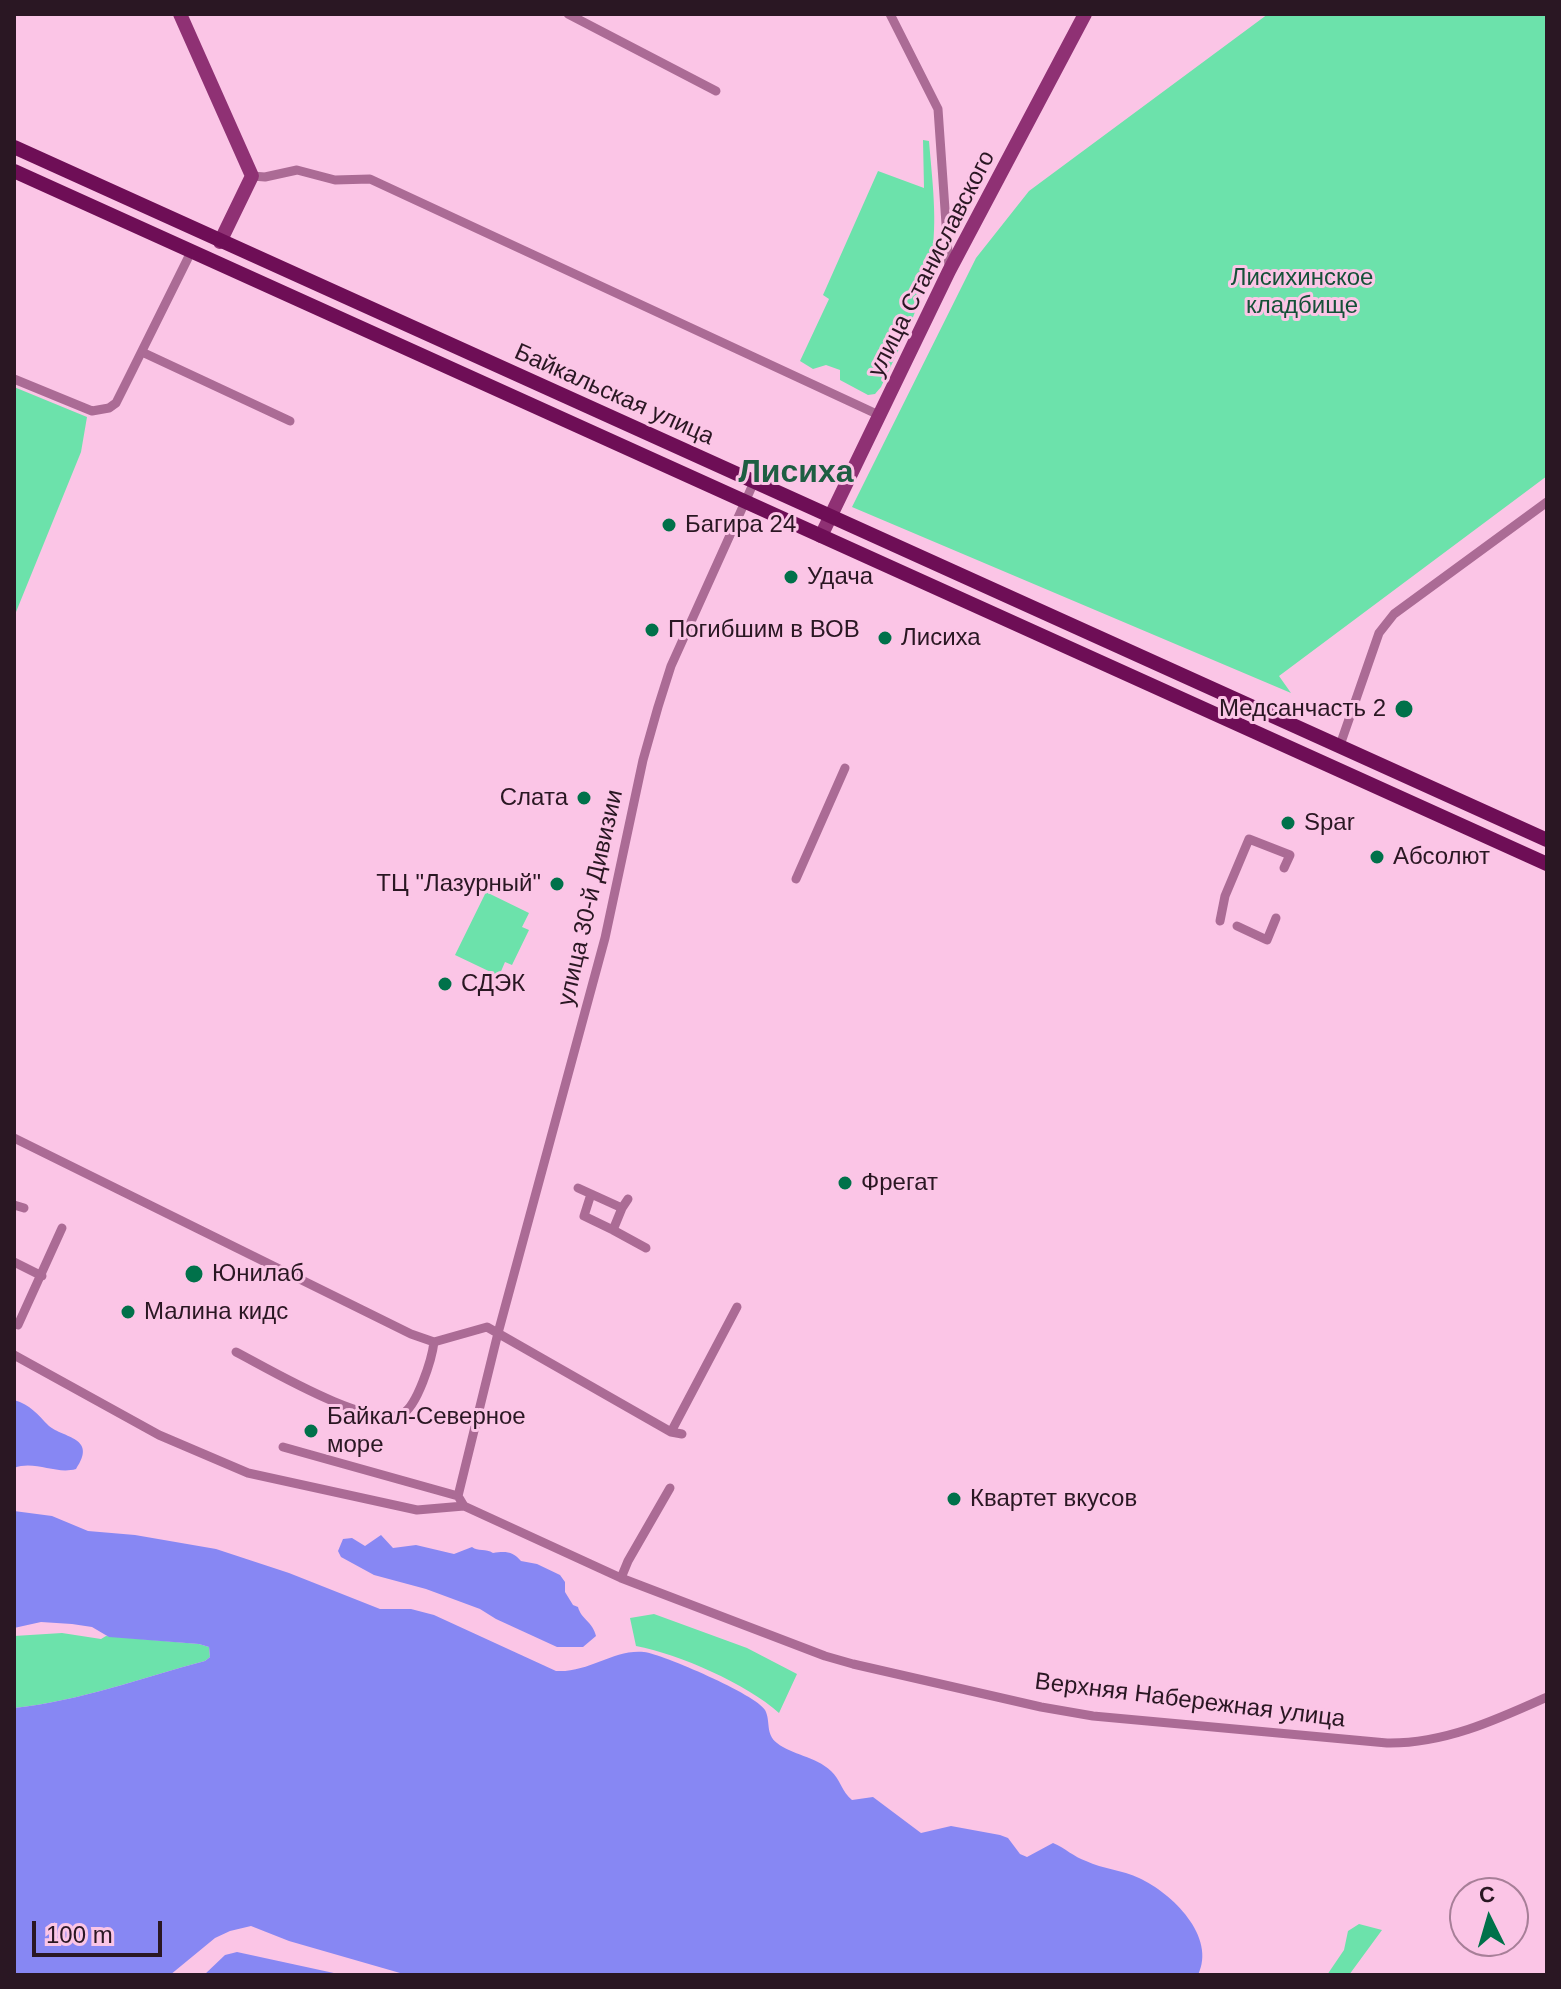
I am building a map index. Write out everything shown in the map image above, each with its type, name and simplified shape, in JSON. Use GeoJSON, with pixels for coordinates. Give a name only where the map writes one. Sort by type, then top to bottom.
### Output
{"type":"FeatureCollection","features":[{"type":"Feature","properties":{"kind":"main road"},"geometry":{"type":"LineString","coordinates":[[180,14],[252,176],[220,242]]}},
{"type":"Feature","properties":{"kind":"main road","name":"улица Станиславского"},"geometry":{"type":"LineString","coordinates":[[821,536],[949,271],[1085,14]]}},
{"type":"Feature","properties":{"kind":"main road","name":"Байкальская улица"},"geometry":{"type":"LineString","coordinates":[[14,147],[1547,840]]}},
{"type":"Feature","properties":{"kind":"main road","name":"Байкальская улица"},"geometry":{"type":"LineString","coordinates":[[14,171],[1547,864]]}},
{"type":"Feature","properties":{"kind":"street"},"geometry":{"type":"LineString","coordinates":[[568,14],[716,91]]}},
{"type":"Feature","properties":{"kind":"street"},"geometry":{"type":"LineString","coordinates":[[890,14],[938,109],[949,271]]}},
{"type":"Feature","properties":{"kind":"street"},"geometry":{"type":"LineString","coordinates":[[252,176],[265,177],[297,170],[335,180],[370,179],[881,416]]}},
{"type":"Feature","properties":{"kind":"street"},"geometry":{"type":"LineString","coordinates":[[14,379],[92,411],[101,411],[116,403],[191,252]]}},
{"type":"Feature","properties":{"kind":"street"},"geometry":{"type":"LineString","coordinates":[[142,352],[290,421]]}},
{"type":"Feature","properties":{"kind":"street","name":"улица 30-й Дивизии"},"geometry":{"type":"LineString","coordinates":[[458,1496],[498,1333],[605,938],[643,760],[658,707],[671,666],[754,482]]}},
{"type":"Feature","properties":{"kind":"street"},"geometry":{"type":"LineString","coordinates":[[1339,748],[1379,633],[1394,614],[1547,502]]}},
{"type":"Feature","properties":{"kind":"street"},"geometry":{"type":"LineString","coordinates":[[796,879],[845,768]]}},
{"type":"Feature","properties":{"kind":"street"},"geometry":{"type":"LineString","coordinates":[[1220,921],[1225,896],[1249,839],[1290,855],[1284,868]]}},
{"type":"Feature","properties":{"kind":"street"},"geometry":{"type":"LineString","coordinates":[[1237,926],[1267,940],[1276,918]]}},
{"type":"Feature","properties":{"kind":"street"},"geometry":{"type":"LineString","coordinates":[[14,1138],[411,1334],[434,1342],[487,1327],[671,1432],[682,1434]]}},
{"type":"Feature","properties":{"kind":"street"},"geometry":{"type":"LineString","coordinates":[[578,1188],[622,1208]]}},
{"type":"Feature","properties":{"kind":"street"},"geometry":{"type":"LineString","coordinates":[[591,1194],[584,1216],[646,1248]]}},
{"type":"Feature","properties":{"kind":"street"},"geometry":{"type":"LineString","coordinates":[[613,1230],[628,1199]]}},
{"type":"Feature","properties":{"kind":"street"},"geometry":{"type":"LineString","coordinates":[[18,1325],[62,1228]]}},
{"type":"Feature","properties":{"kind":"street"},"geometry":{"type":"LineString","coordinates":[[14,1262],[41,1275]]}},
{"type":"Feature","properties":{"kind":"street"},"geometry":{"type":"LineString","coordinates":[[671,1432],[737,1307]]}},
{"type":"Feature","properties":{"kind":"street"},"geometry":{"type":"LineString","coordinates":[[236,1352],[296,1385],[365,1414],[393,1416],[411,1407],[434,1342]]}},
{"type":"Feature","properties":{"kind":"street"},"geometry":{"type":"LineString","coordinates":[[14,1355],[159,1435],[248,1473],[417,1510],[464,1506],[458,1496],[283,1447]]}},
{"type":"Feature","properties":{"kind":"street"},"geometry":{"type":"LineString","coordinates":[[621,1578],[670,1488]]}},
{"type":"Feature","properties":{"kind":"street","name":"Верхняя Набережная улица"},"geometry":{"type":"LineString","coordinates":[[464,1506],[621,1578],[825,1656],[987,1695],[1093,1716],[1410,1743],[1456,1735],[1547,1697]]}},
{"type":"Feature","properties":{"kind":"green space","name":"Лисихинское кладбище"},"geometry":{"type":"Polygon","coordinates":[[[1268,14],[1547,14],[1547,476],[1279,676],[1291,693],[852,507],[976,258],[1029,191],[1268,14]]]}},
{"type":"Feature","properties":{"kind":"green space"},"geometry":{"type":"Polygon","coordinates":[[[923,140],[929,141],[933,185],[931,259],[922,293],[903,341],[881,387],[875,394],[868,395],[840,380],[840,370],[826,365],[813,369],[800,361],[829,299],[823,295],[878,171],[924,188],[923,140]]]}},
{"type":"Feature","properties":{"kind":"green space"},"geometry":{"type":"Polygon","coordinates":[[[14,387],[87,417],[81,452],[16,612],[14,611],[14,387]]]}},
{"type":"Feature","properties":{"kind":"green space"},"geometry":{"type":"Polygon","coordinates":[[[486,892],[529,913],[522,927],[529,930],[512,965],[505,962],[499,976],[455,955],[486,892]]]}},
{"type":"Feature","properties":{"kind":"green space"},"geometry":{"type":"Polygon","coordinates":[[[654,1614],[747,1648],[797,1674],[779,1713],[749,1691],[712,1672],[636,1646],[630,1618],[654,1614]]]}},
{"type":"Feature","properties":{"kind":"green space"},"geometry":{"type":"Polygon","coordinates":[[[62,1633],[101,1639],[106,1636],[199,1644],[209,1647],[210,1657],[87,1695],[14,1708],[14,1636],[62,1633]]]}},
{"type":"Feature","properties":{"kind":"green space"},"geometry":{"type":"Polygon","coordinates":[[[1359,1924],[1382,1930],[1349,1975],[1327,1975],[1344,1950],[1348,1931],[1359,1924]]]}},
{"type":"Feature","properties":{"kind":"shaded area"},"geometry":{"type":"Polygon","coordinates":[[[14,1400],[29,1407],[55,1430],[81,1444],[82,1458],[76,1469],[14,1468],[14,1400]]]}},
{"type":"Feature","properties":{"kind":"shaded area"},"geometry":{"type":"Polygon","coordinates":[[[14,1511],[52,1516],[88,1531],[135,1535],[216,1549],[289,1573],[380,1609],[411,1609],[434,1615],[556,1671],[568,1671],[633,1652],[654,1654],[708,1676],[758,1703],[767,1714],[771,1736],[777,1743],[825,1766],[852,1800],[873,1797],[921,1833],[951,1826],[1000,1835],[1008,1838],[1020,1854],[1027,1857],[1053,1843],[1082,1859],[1133,1875],[1152,1885],[1177,1905],[1196,1932],[1202,1961],[1198,1975],[407,1975],[289,1941],[251,1926],[215,1938],[170,1975],[14,1975],[14,1708],[87,1695],[210,1657],[209,1647],[199,1644],[109,1637],[92,1627],[72,1624],[41,1622],[14,1628],[14,1511]]]}},
{"type":"Feature","properties":{"kind":"shaded area"},"geometry":{"type":"Polygon","coordinates":[[[381,1535],[393,1548],[416,1545],[454,1554],[472,1547],[493,1553],[508,1552],[521,1561],[537,1564],[560,1575],[565,1582],[565,1592],[596,1636],[583,1647],[557,1647],[480,1609],[426,1589],[374,1575],[341,1557],[338,1551],[343,1539],[352,1538],[365,1546],[381,1535]]]}},
{"type":"Feature","properties":{"kind":"shaded area"},"geometry":{"type":"Polygon","coordinates":[[[237,1952],[343,1975],[204,1975],[225,1955],[237,1952]]]}},
{"type":"Feature","properties":{"kind":"place","name":"Багира 24"},"geometry":{"type":"Point","coordinates":[669,525]}},
{"type":"Feature","properties":{"kind":"place","name":"Удача"},"geometry":{"type":"Point","coordinates":[791,577]}},
{"type":"Feature","properties":{"kind":"place","name":"Погибшим в ВОВ"},"geometry":{"type":"Point","coordinates":[652,630]}},
{"type":"Feature","properties":{"kind":"place","name":"Лисиха"},"geometry":{"type":"Point","coordinates":[885,638]}},
{"type":"Feature","properties":{"kind":"place","name":"Медсанчасть 2"},"geometry":{"type":"Point","coordinates":[1404,709]}},
{"type":"Feature","properties":{"kind":"place","name":"Слата"},"geometry":{"type":"Point","coordinates":[584,798]}},
{"type":"Feature","properties":{"kind":"place","name":"Spar"},"geometry":{"type":"Point","coordinates":[1288,823]}},
{"type":"Feature","properties":{"kind":"place","name":"Абсолют"},"geometry":{"type":"Point","coordinates":[1377,857]}},
{"type":"Feature","properties":{"kind":"place","name":"ТЦ \"Лазурный\""},"geometry":{"type":"Point","coordinates":[557,884]}},
{"type":"Feature","properties":{"kind":"place","name":"СДЭК"},"geometry":{"type":"Point","coordinates":[445,984]}},
{"type":"Feature","properties":{"kind":"place","name":"Фрегат"},"geometry":{"type":"Point","coordinates":[845,1183]}},
{"type":"Feature","properties":{"kind":"place","name":"Юнилаб"},"geometry":{"type":"Point","coordinates":[194,1274]}},
{"type":"Feature","properties":{"kind":"place","name":"Малина кидс"},"geometry":{"type":"Point","coordinates":[128,1312]}},
{"type":"Feature","properties":{"kind":"place","name":"Байкал-Северное море"},"geometry":{"type":"Point","coordinates":[311,1431]}},
{"type":"Feature","properties":{"kind":"place","name":"Квартет вкусов"},"geometry":{"type":"Point","coordinates":[954,1499]}},
{"type":"Feature","properties":{"kind":"district","name":"Лисиха"},"geometry":{"type":"Point","coordinates":[796,473]}}]}
